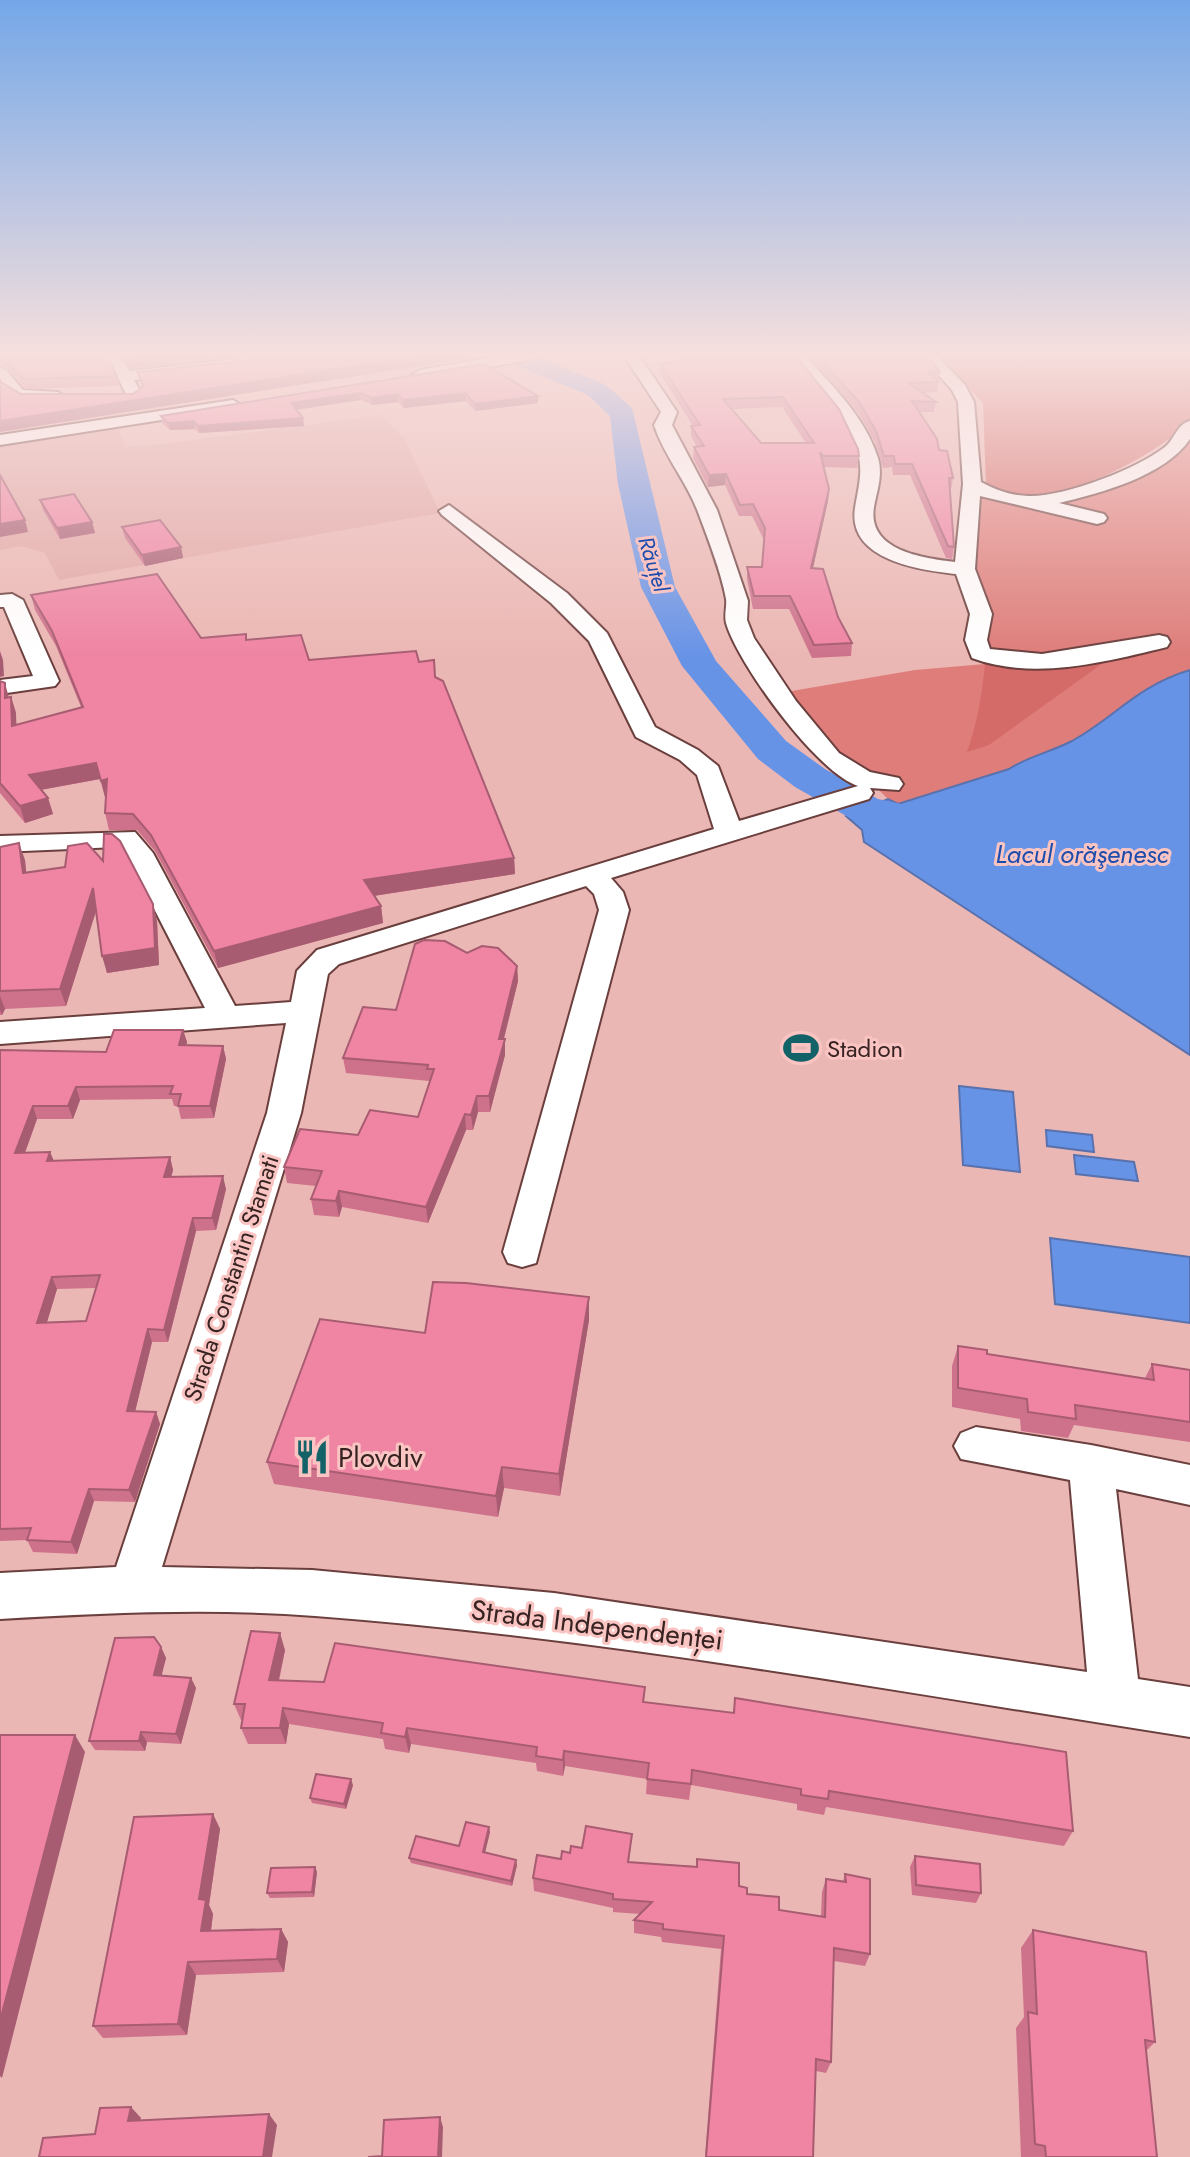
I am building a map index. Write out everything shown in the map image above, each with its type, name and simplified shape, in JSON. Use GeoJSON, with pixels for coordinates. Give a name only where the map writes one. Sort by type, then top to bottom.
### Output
{"type":"FeatureCollection","features":[{"type":"Feature","properties":{"kind":"street"},"geometry":{"type":"LineString","coordinates":[[677,455],[707,510],[737,601],[736,620],[743,638],[787,705],[830,758],[846,771],[890,784]]}},
{"type":"Feature","properties":{"kind":"street"},"geometry":{"type":"LineString","coordinates":[[867,455],[872,470],[863,520],[866,531],[888,552],[902,558],[965,569]]}},
{"type":"Feature","properties":{"kind":"street"},"geometry":{"type":"LineString","coordinates":[[970,455],[972,484],[965,569],[981,614],[976,640],[980,653],[1002,660],[1128,650],[1159,642]]}},
{"type":"Feature","properties":{"kind":"street"},"geometry":{"type":"LineString","coordinates":[[1032,502],[1099,484],[1165,455]]}},
{"type":"Feature","properties":{"kind":"street"},"geometry":{"type":"LineString","coordinates":[[972,484],[997,496],[1097,518]]}},
{"type":"Feature","properties":{"kind":"street"},"geometry":{"type":"LineString","coordinates":[[449,511],[559,598],[599,638],[645,732],[689,755],[709,772],[728,830]]}},
{"type":"Feature","properties":{"kind":"street"},"geometry":{"type":"LineString","coordinates":[[0,687],[47,681],[6,600]]}},
{"type":"Feature","properties":{"kind":"street"},"geometry":{"type":"LineString","coordinates":[[522,1252],[614,910],[608,892],[591,874],[728,830],[860,793]]}},
{"type":"Feature","properties":{"kind":"street"},"geometry":{"type":"LineString","coordinates":[[0,844],[125,838],[139,853],[226,1018]]}},
{"type":"Feature","properties":{"kind":"street","name":"Strada Constantin Stamati"},"geometry":{"type":"LineString","coordinates":[[132,1589],[284,1113],[309,985],[317,965],[360,945],[591,874]]}},
{"type":"Feature","properties":{"kind":"street"},"geometry":{"type":"LineString","coordinates":[[0,1033],[306,1011]]}},
{"type":"Feature","properties":{"kind":"street"},"geometry":{"type":"LineString","coordinates":[[976,1446],[1091,1464],[1190,1485]]}},
{"type":"Feature","properties":{"kind":"street"},"geometry":{"type":"LineString","coordinates":[[1091,1464],[1115,1700]]}},
{"type":"Feature","properties":{"kind":"street","name":"Strada Independenței"},"geometry":{"type":"LineString","coordinates":[[2,1603],[132,1589],[312,1593],[554,1616],[1115,1700],[1189,1715]]}},
{"type":"Feature","properties":{"kind":"shaded area"},"geometry":{"type":"Polygon","coordinates":[[[0,455],[412,455],[440,513],[59,580],[45,553],[21,546],[0,550],[0,455]]]}},
{"type":"Feature","properties":{"kind":"shaded area"},"geometry":{"type":"Polygon","coordinates":[[[985,455],[1144,455],[1120,469],[1066,489],[1039,494],[1012,493],[986,486],[985,455]]]}},
{"type":"Feature","properties":{"kind":"shaded area"},"geometry":{"type":"Polygon","coordinates":[[[1163,455],[1190,455],[1190,677],[1071,752],[898,804],[888,799],[780,693],[915,670],[985,664],[973,617],[968,575],[972,484],[1032,502],[1076,491],[1163,455]]]}},
{"type":"Feature","properties":{"kind":"shaded area"},"geometry":{"type":"Polygon","coordinates":[[[1117,653],[989,745],[967,752],[979,709],[985,664],[1117,653]]]}},
{"type":"Feature","properties":{"kind":"water","name":"Lacul orăşenesc"},"geometry":{"type":"Polygon","coordinates":[[[1190,670],[1190,1055],[864,842],[862,830],[846,816],[888,799],[898,804],[1009,769],[1072,741],[1140,693],[1190,670]]]}},
{"type":"Feature","properties":{"kind":"water"},"geometry":{"type":"Polygon","coordinates":[[[959,1086],[1013,1092],[1020,1172],[963,1165],[959,1086]]]}},
{"type":"Feature","properties":{"kind":"water"},"geometry":{"type":"Polygon","coordinates":[[[1046,1130],[1092,1135],[1094,1152],[1047,1146],[1046,1130]]]}},
{"type":"Feature","properties":{"kind":"water"},"geometry":{"type":"Polygon","coordinates":[[[1074,1155],[1134,1162],[1138,1181],[1076,1174],[1074,1155]]]}},
{"type":"Feature","properties":{"kind":"water"},"geometry":{"type":"Polygon","coordinates":[[[1050,1238],[1190,1257],[1190,1323],[1055,1304],[1050,1238]]]}},
{"type":"Feature","properties":{"kind":"building"},"geometry":{"type":"Polygon","coordinates":[[[698,455],[821,455],[829,489],[811,568],[823,569],[838,617],[852,643],[814,645],[790,596],[754,596],[747,567],[762,567],[765,528],[753,504],[740,505],[726,474],[709,475],[698,455]]]}},
{"type":"Feature","properties":{"kind":"building"},"geometry":{"type":"Polygon","coordinates":[[[822,455],[859,456],[823,456],[822,455]]]}},
{"type":"Feature","properties":{"kind":"building"},"geometry":{"type":"Polygon","coordinates":[[[948,455],[953,478],[949,478],[954,547],[948,546],[912,464],[895,464],[894,456],[884,456],[948,455]]]}},
{"type":"Feature","properties":{"kind":"building"},"geometry":{"type":"Polygon","coordinates":[[[0,475],[25,520],[0,524],[0,475]]]}},
{"type":"Feature","properties":{"kind":"building"},"geometry":{"type":"Polygon","coordinates":[[[74,494],[92,522],[57,528],[40,500],[74,494]]]}},
{"type":"Feature","properties":{"kind":"building"},"geometry":{"type":"Polygon","coordinates":[[[160,520],[181,547],[142,555],[122,527],[160,520]]]}},
{"type":"Feature","properties":{"kind":"building"},"geometry":{"type":"Polygon","coordinates":[[[157,574],[201,638],[246,634],[246,640],[301,635],[309,660],[416,651],[419,662],[434,660],[435,677],[443,681],[514,858],[364,880],[381,906],[214,951],[151,835],[133,814],[105,813],[107,779],[101,781],[96,763],[29,775],[48,798],[20,806],[0,783],[0,681],[5,683],[5,698],[11,697],[12,726],[83,707],[52,631],[31,595],[157,574]]]}},
{"type":"Feature","properties":{"kind":"building"},"geometry":{"type":"Polygon","coordinates":[[[104,834],[112,834],[120,841],[153,904],[155,948],[102,956],[93,888],[60,989],[0,991],[0,847],[19,843],[23,873],[65,867],[68,846],[87,843],[103,861],[104,834]]]}},
{"type":"Feature","properties":{"kind":"building"},"geometry":{"type":"Polygon","coordinates":[[[424,940],[445,941],[467,953],[482,946],[498,948],[517,966],[499,1039],[505,1039],[489,1096],[477,1096],[471,1115],[465,1114],[426,1207],[339,1191],[336,1201],[311,1199],[322,1171],[284,1167],[300,1129],[358,1135],[370,1110],[418,1117],[434,1069],[427,1069],[428,1065],[343,1058],[363,1007],[396,1010],[415,944],[424,940]]]}},
{"type":"Feature","properties":{"kind":"building"},"geometry":{"type":"Polygon","coordinates":[[[114,1030],[183,1030],[179,1045],[223,1046],[210,1106],[178,1106],[181,1094],[170,1094],[173,1086],[76,1087],[68,1106],[33,1106],[15,1153],[50,1152],[47,1161],[170,1157],[164,1177],[223,1176],[212,1218],[193,1218],[164,1330],[148,1329],[127,1411],[156,1412],[129,1490],[89,1489],[71,1542],[27,1540],[31,1528],[0,1529],[0,1050],[106,1052],[114,1030]],[[100,1275],[52,1277],[37,1323],[86,1321],[100,1275]]]}},
{"type":"Feature","properties":{"kind":"building"},"geometry":{"type":"Polygon","coordinates":[[[433,1282],[589,1297],[559,1474],[502,1467],[496,1496],[267,1462],[320,1319],[425,1333],[433,1282]]]}},
{"type":"Feature","properties":{"kind":"building"},"geometry":{"type":"Polygon","coordinates":[[[958,1346],[987,1350],[987,1354],[1154,1380],[1152,1364],[1190,1370],[1190,1422],[1075,1405],[1076,1419],[1028,1412],[1027,1399],[958,1388],[958,1346]]]}},
{"type":"Feature","properties":{"kind":"building"},"geometry":{"type":"Polygon","coordinates":[[[251,1631],[280,1633],[269,1680],[324,1682],[335,1643],[645,1687],[643,1702],[734,1713],[735,1698],[1066,1752],[1073,1831],[829,1791],[828,1799],[801,1795],[801,1789],[692,1770],[691,1784],[647,1779],[649,1763],[564,1751],[563,1760],[536,1756],[537,1747],[407,1728],[405,1737],[381,1733],[383,1723],[283,1708],[280,1728],[241,1728],[245,1704],[234,1704],[251,1631]]]}},
{"type":"Feature","properties":{"kind":"building"},"geometry":{"type":"Polygon","coordinates":[[[154,1637],[161,1647],[154,1675],[191,1678],[176,1734],[141,1732],[139,1741],[89,1741],[115,1638],[154,1637]]]}},
{"type":"Feature","properties":{"kind":"building"},"geometry":{"type":"Polygon","coordinates":[[[0,1735],[75,1735],[0,2021],[0,1735]]]}},
{"type":"Feature","properties":{"kind":"building"},"geometry":{"type":"Polygon","coordinates":[[[316,1774],[351,1779],[344,1804],[310,1798],[316,1774]]]}},
{"type":"Feature","properties":{"kind":"building"},"geometry":{"type":"Polygon","coordinates":[[[213,1814],[199,1899],[206,1900],[201,1931],[281,1929],[277,1959],[188,1962],[178,2024],[93,2026],[134,1817],[213,1814]]]}},
{"type":"Feature","properties":{"kind":"building"},"geometry":{"type":"Polygon","coordinates":[[[466,1822],[489,1827],[483,1852],[516,1860],[511,1881],[409,1858],[416,1836],[459,1846],[466,1822]]]}},
{"type":"Feature","properties":{"kind":"building"},"geometry":{"type":"Polygon","coordinates":[[[586,1826],[632,1834],[628,1862],[697,1867],[697,1859],[739,1863],[739,1886],[747,1888],[747,1894],[779,1897],[779,1910],[825,1917],[826,1879],[846,1882],[845,1874],[870,1879],[870,1954],[834,1948],[831,2062],[816,2059],[813,2157],[706,2157],[724,1936],[663,1929],[663,1924],[634,1920],[652,1902],[613,1899],[613,1894],[533,1878],[537,1855],[561,1859],[562,1851],[570,1853],[571,1846],[582,1848],[586,1826]]]}},
{"type":"Feature","properties":{"kind":"building"},"geometry":{"type":"Polygon","coordinates":[[[915,1856],[980,1864],[981,1893],[916,1885],[915,1856]]]}},
{"type":"Feature","properties":{"kind":"building"},"geometry":{"type":"Polygon","coordinates":[[[315,1867],[312,1892],[267,1893],[271,1868],[315,1867]]]}},
{"type":"Feature","properties":{"kind":"building"},"geometry":{"type":"Polygon","coordinates":[[[1033,1930],[1146,1952],[1155,2042],[1145,2040],[1157,2157],[1046,2157],[1045,2146],[1035,2144],[1028,2012],[1037,2014],[1033,1930]]]}},
{"type":"Feature","properties":{"kind":"building"},"geometry":{"type":"Polygon","coordinates":[[[131,2107],[128,2121],[269,2114],[263,2157],[39,2157],[43,2138],[95,2134],[100,2108],[131,2107]]]}},
{"type":"Feature","properties":{"kind":"building"},"geometry":{"type":"Polygon","coordinates":[[[440,2117],[438,2157],[368,2157],[382,2156],[384,2120],[440,2117]]]}},
{"type":"Feature","properties":{"kind":"waterway","name":"Răuțel"},"geometry":{"type":"LineString","coordinates":[[629,455],[658,587],[700,666],[772,750],[810,778],[865,809],[937,824]]}},
{"type":"Feature","properties":{"kind":"place","name":"Stadion"},"geometry":{"type":"Point","coordinates":[801,1048]}},
{"type":"Feature","properties":{"kind":"place","name":"Plovdiv"},"geometry":{"type":"Point","coordinates":[312,1457]}}]}
